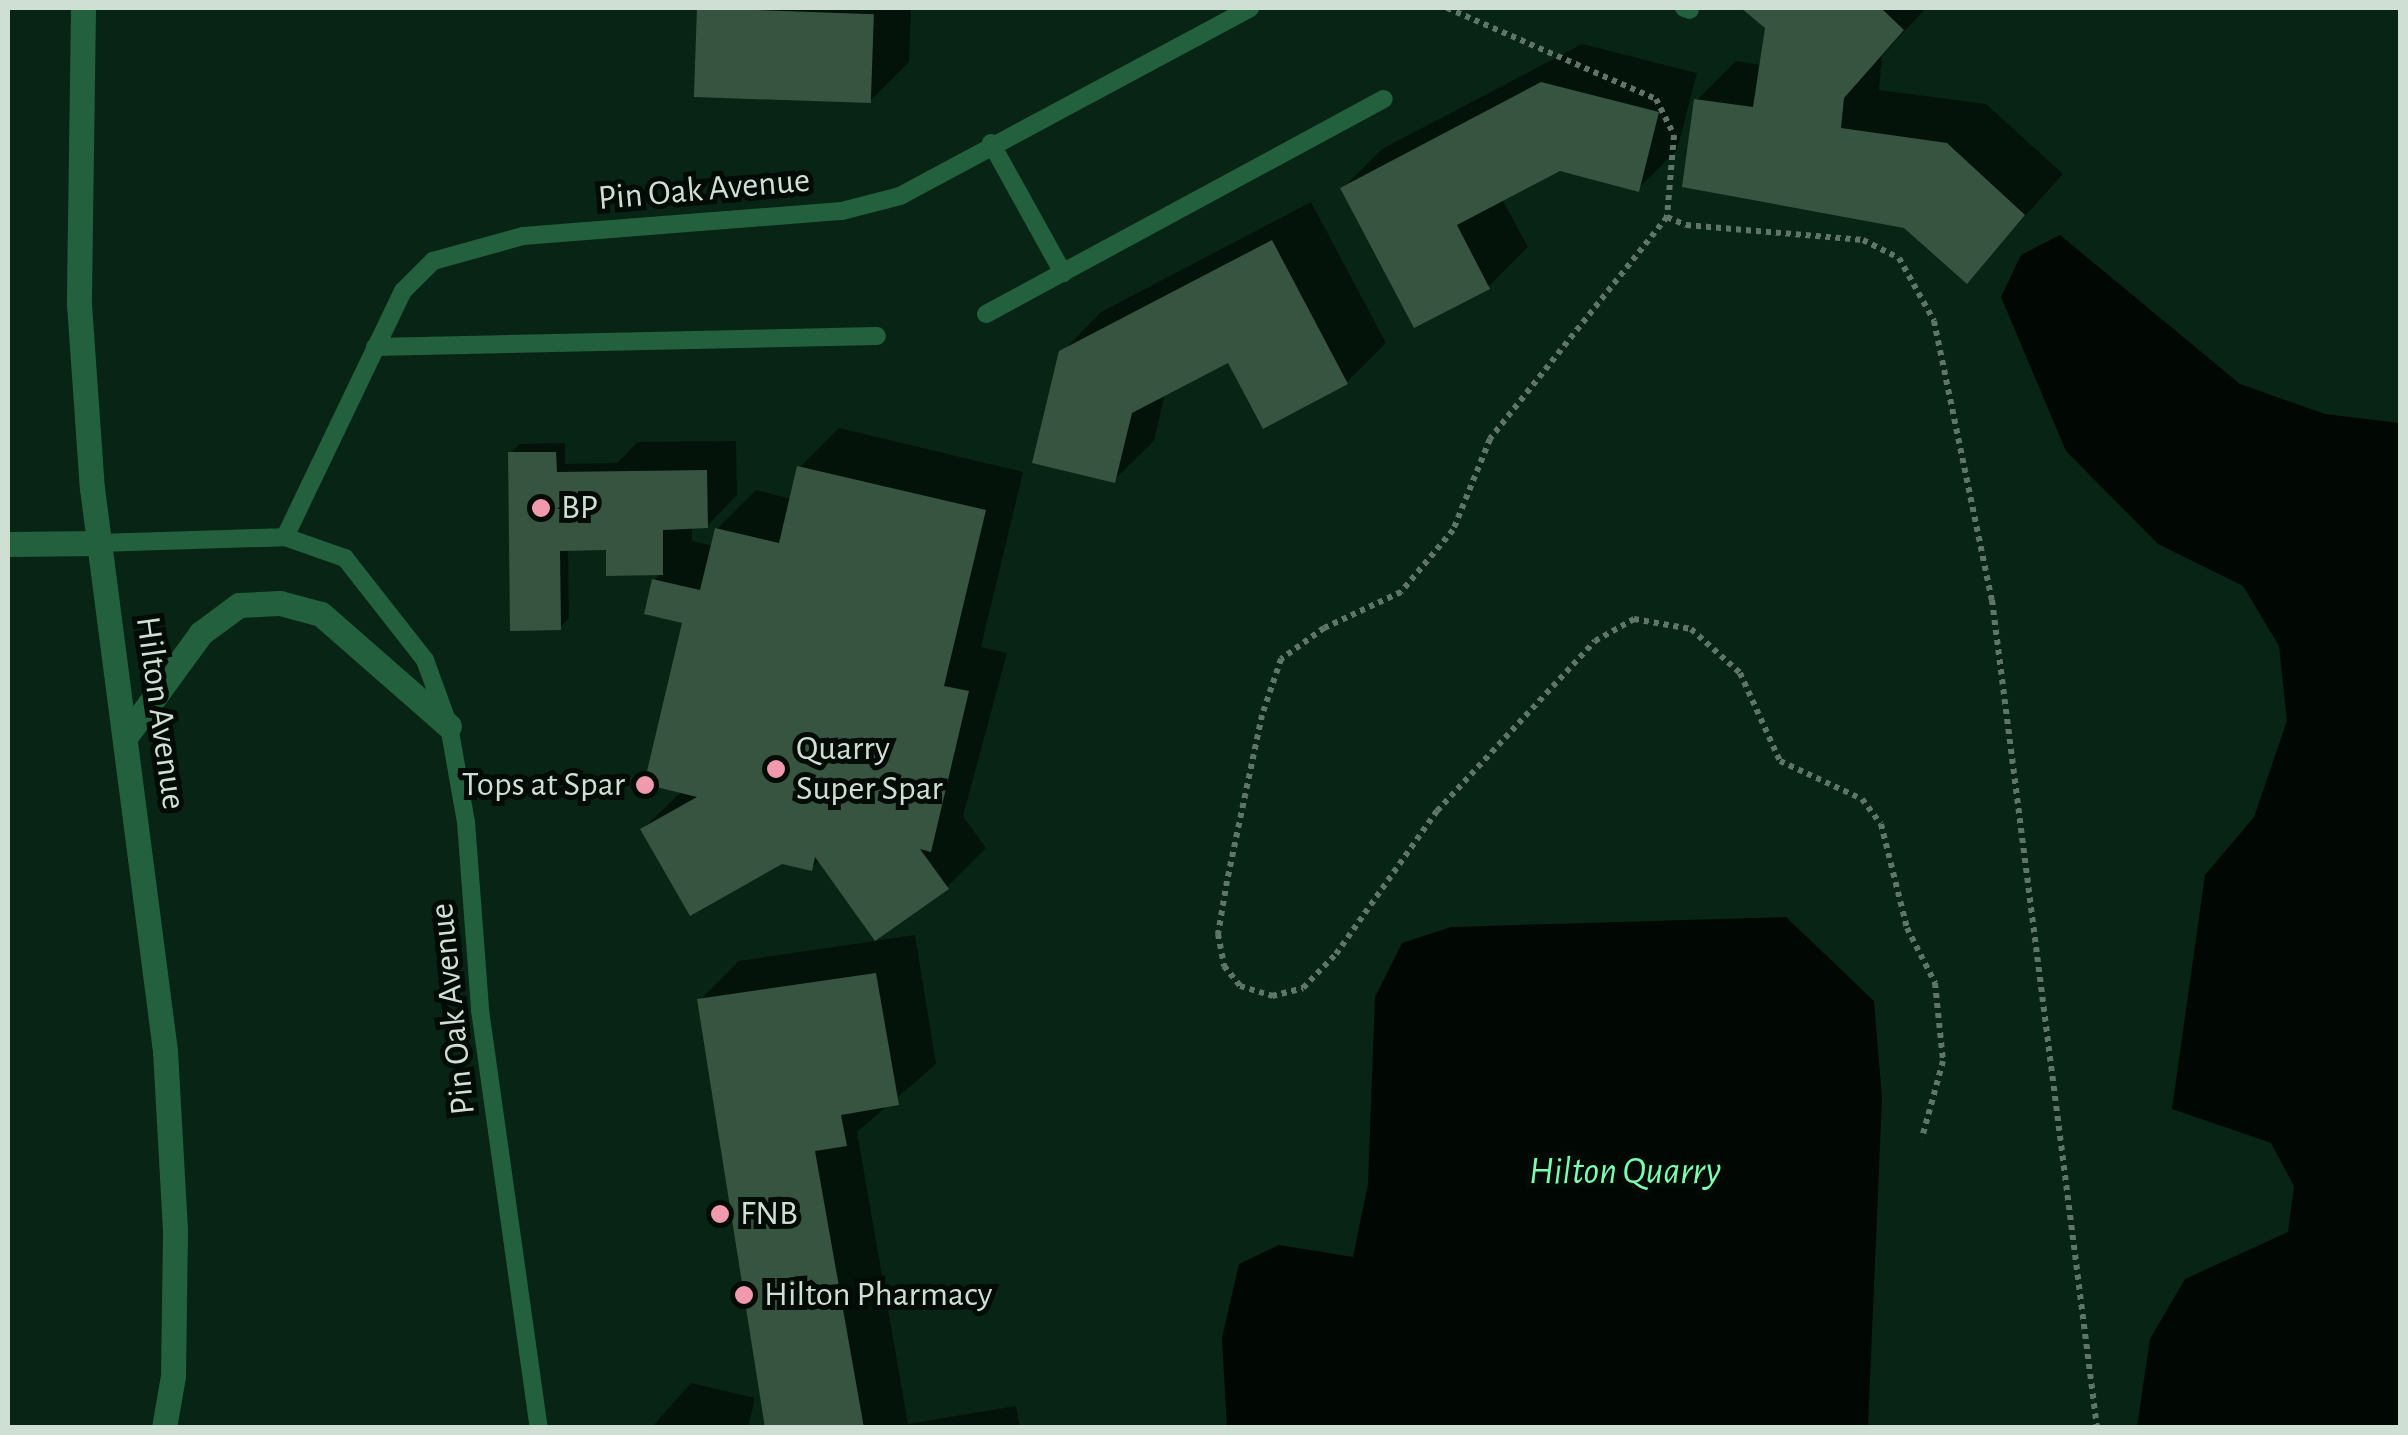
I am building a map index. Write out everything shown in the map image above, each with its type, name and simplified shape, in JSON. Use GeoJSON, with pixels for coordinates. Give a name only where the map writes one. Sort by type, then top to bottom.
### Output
{"type":"FeatureCollection","features":[{"type":"Feature","properties":{"kind":"street","name":"Hilton Avenue"},"geometry":{"type":"LineString","coordinates":[[83,8],[79,304],[98,543],[128,732],[165,1051],[175,1231],[172,1376],[164,1428]]}},
{"type":"Feature","properties":{"kind":"street"},"geometry":{"type":"LineString","coordinates":[[8,544],[98,543]]}},
{"type":"Feature","properties":{"kind":"street"},"geometry":{"type":"LineString","coordinates":[[128,732],[201,633],[240,604],[280,602],[321,614],[449,726]]}},
{"type":"Feature","properties":{"kind":"lane","name":"Pin Oak Avenue"},"geometry":{"type":"LineString","coordinates":[[285,537],[402,291],[432,261],[479,244],[842,212],[900,196],[991,142],[1250,8]]}},
{"type":"Feature","properties":{"kind":"lane"},"geometry":{"type":"LineString","coordinates":[[986,314],[1384,99]]}},
{"type":"Feature","properties":{"kind":"lane"},"geometry":{"type":"LineString","coordinates":[[991,142],[1063,273]]}},
{"type":"Feature","properties":{"kind":"lane"},"geometry":{"type":"LineString","coordinates":[[376,347],[878,336]]}},
{"type":"Feature","properties":{"kind":"lane","name":"Pin Oak Avenue"},"geometry":{"type":"LineString","coordinates":[[98,543],[285,537],[345,558],[389,607],[426,660],[449,726],[466,822],[480,1010],[540,1428]]}},
{"type":"Feature","properties":{"kind":"path"},"geometry":{"type":"LineString","coordinates":[[1447,8],[1656,99],[1674,135],[1667,217],[1490,439],[1453,530],[1401,592],[1324,628],[1282,659],[1262,715],[1227,881],[1218,934],[1224,966],[1240,986],[1272,996],[1303,988],[1336,954],[1437,811],[1595,641],[1634,619],[1691,629],[1740,673],[1780,761],[1862,800],[1881,824],[1907,928],[1935,983],[1943,1061],[1922,1138]]}},
{"type":"Feature","properties":{"kind":"path"},"geometry":{"type":"LineString","coordinates":[[1667,217],[1686,225],[1863,240],[1899,258],[1934,321],[1992,600],[2097,1428]]}},
{"type":"Feature","properties":{"kind":"water"},"geometry":{"type":"Polygon","coordinates":[[[2060,235],[2240,384],[2325,414],[2400,423],[2400,1427],[2137,1427],[2150,1339],[2185,1279],[2288,1232],[2294,1186],[2271,1143],[2172,1109],[2205,875],[2254,817],[2287,721],[2279,646],[2243,586],[2158,544],[2066,451],[2001,297],[2021,255],[2060,235]]]}},
{"type":"Feature","properties":{"kind":"water","name":"Hilton Quarry"},"geometry":{"type":"Polygon","coordinates":[[[1786,917],[1874,1001],[1882,1098],[1868,1427],[1227,1427],[1222,1338],[1239,1264],[1279,1245],[1353,1257],[1368,1184],[1375,997],[1402,943],[1451,927],[1786,917]]]}},
{"type":"Feature","properties":{"kind":"building"},"geometry":{"type":"Polygon","coordinates":[[[697,8],[874,14],[871,103],[694,97],[697,8]]]}},
{"type":"Feature","properties":{"kind":"building"},"geometry":{"type":"Polygon","coordinates":[[[1741,8],[1881,8],[1904,30],[1844,98],[1841,128],[1947,143],[2025,215],[1967,284],[1904,228],[1682,187],[1694,99],[1753,107],[1765,28],[1741,8]]]}},
{"type":"Feature","properties":{"kind":"building"},"geometry":{"type":"Polygon","coordinates":[[[1541,82],[1659,112],[1639,192],[1560,171],[1457,225],[1490,289],[1414,328],[1340,188],[1541,82]]]}},
{"type":"Feature","properties":{"kind":"building"},"geometry":{"type":"Polygon","coordinates":[[[1272,240],[1348,384],[1263,429],[1228,363],[1132,413],[1115,483],[1032,463],[1059,351],[1272,240]]]}},
{"type":"Feature","properties":{"kind":"building"},"geometry":{"type":"Polygon","coordinates":[[[508,452],[556,452],[557,472],[707,470],[708,528],[663,530],[663,575],[606,576],[606,550],[560,551],[561,630],[510,631],[508,452]]]}},
{"type":"Feature","properties":{"kind":"building"},"geometry":{"type":"Polygon","coordinates":[[[797,466],[986,510],[944,686],[969,691],[931,852],[920,849],[949,889],[875,941],[815,857],[812,871],[782,864],[690,916],[640,829],[697,797],[644,784],[682,623],[644,614],[652,579],[700,590],[715,528],[779,543],[797,466]]]}},
{"type":"Feature","properties":{"kind":"building"},"geometry":{"type":"Polygon","coordinates":[[[876,973],[899,1105],[841,1115],[847,1146],[815,1151],[864,1428],[765,1428],[697,999],[876,973]]]}},
{"type":"Feature","properties":{"kind":"place","name":"BP"},"geometry":{"type":"Point","coordinates":[541,508]}},
{"type":"Feature","properties":{"kind":"place","name":"Quarry Super Spar"},"geometry":{"type":"Point","coordinates":[776,769]}},
{"type":"Feature","properties":{"kind":"place","name":"Tops at Spar"},"geometry":{"type":"Point","coordinates":[645,785]}},
{"type":"Feature","properties":{"kind":"place","name":"FNB"},"geometry":{"type":"Point","coordinates":[720,1214]}},
{"type":"Feature","properties":{"kind":"place","name":"Hilton Pharmacy"},"geometry":{"type":"Point","coordinates":[744,1295]}}]}
